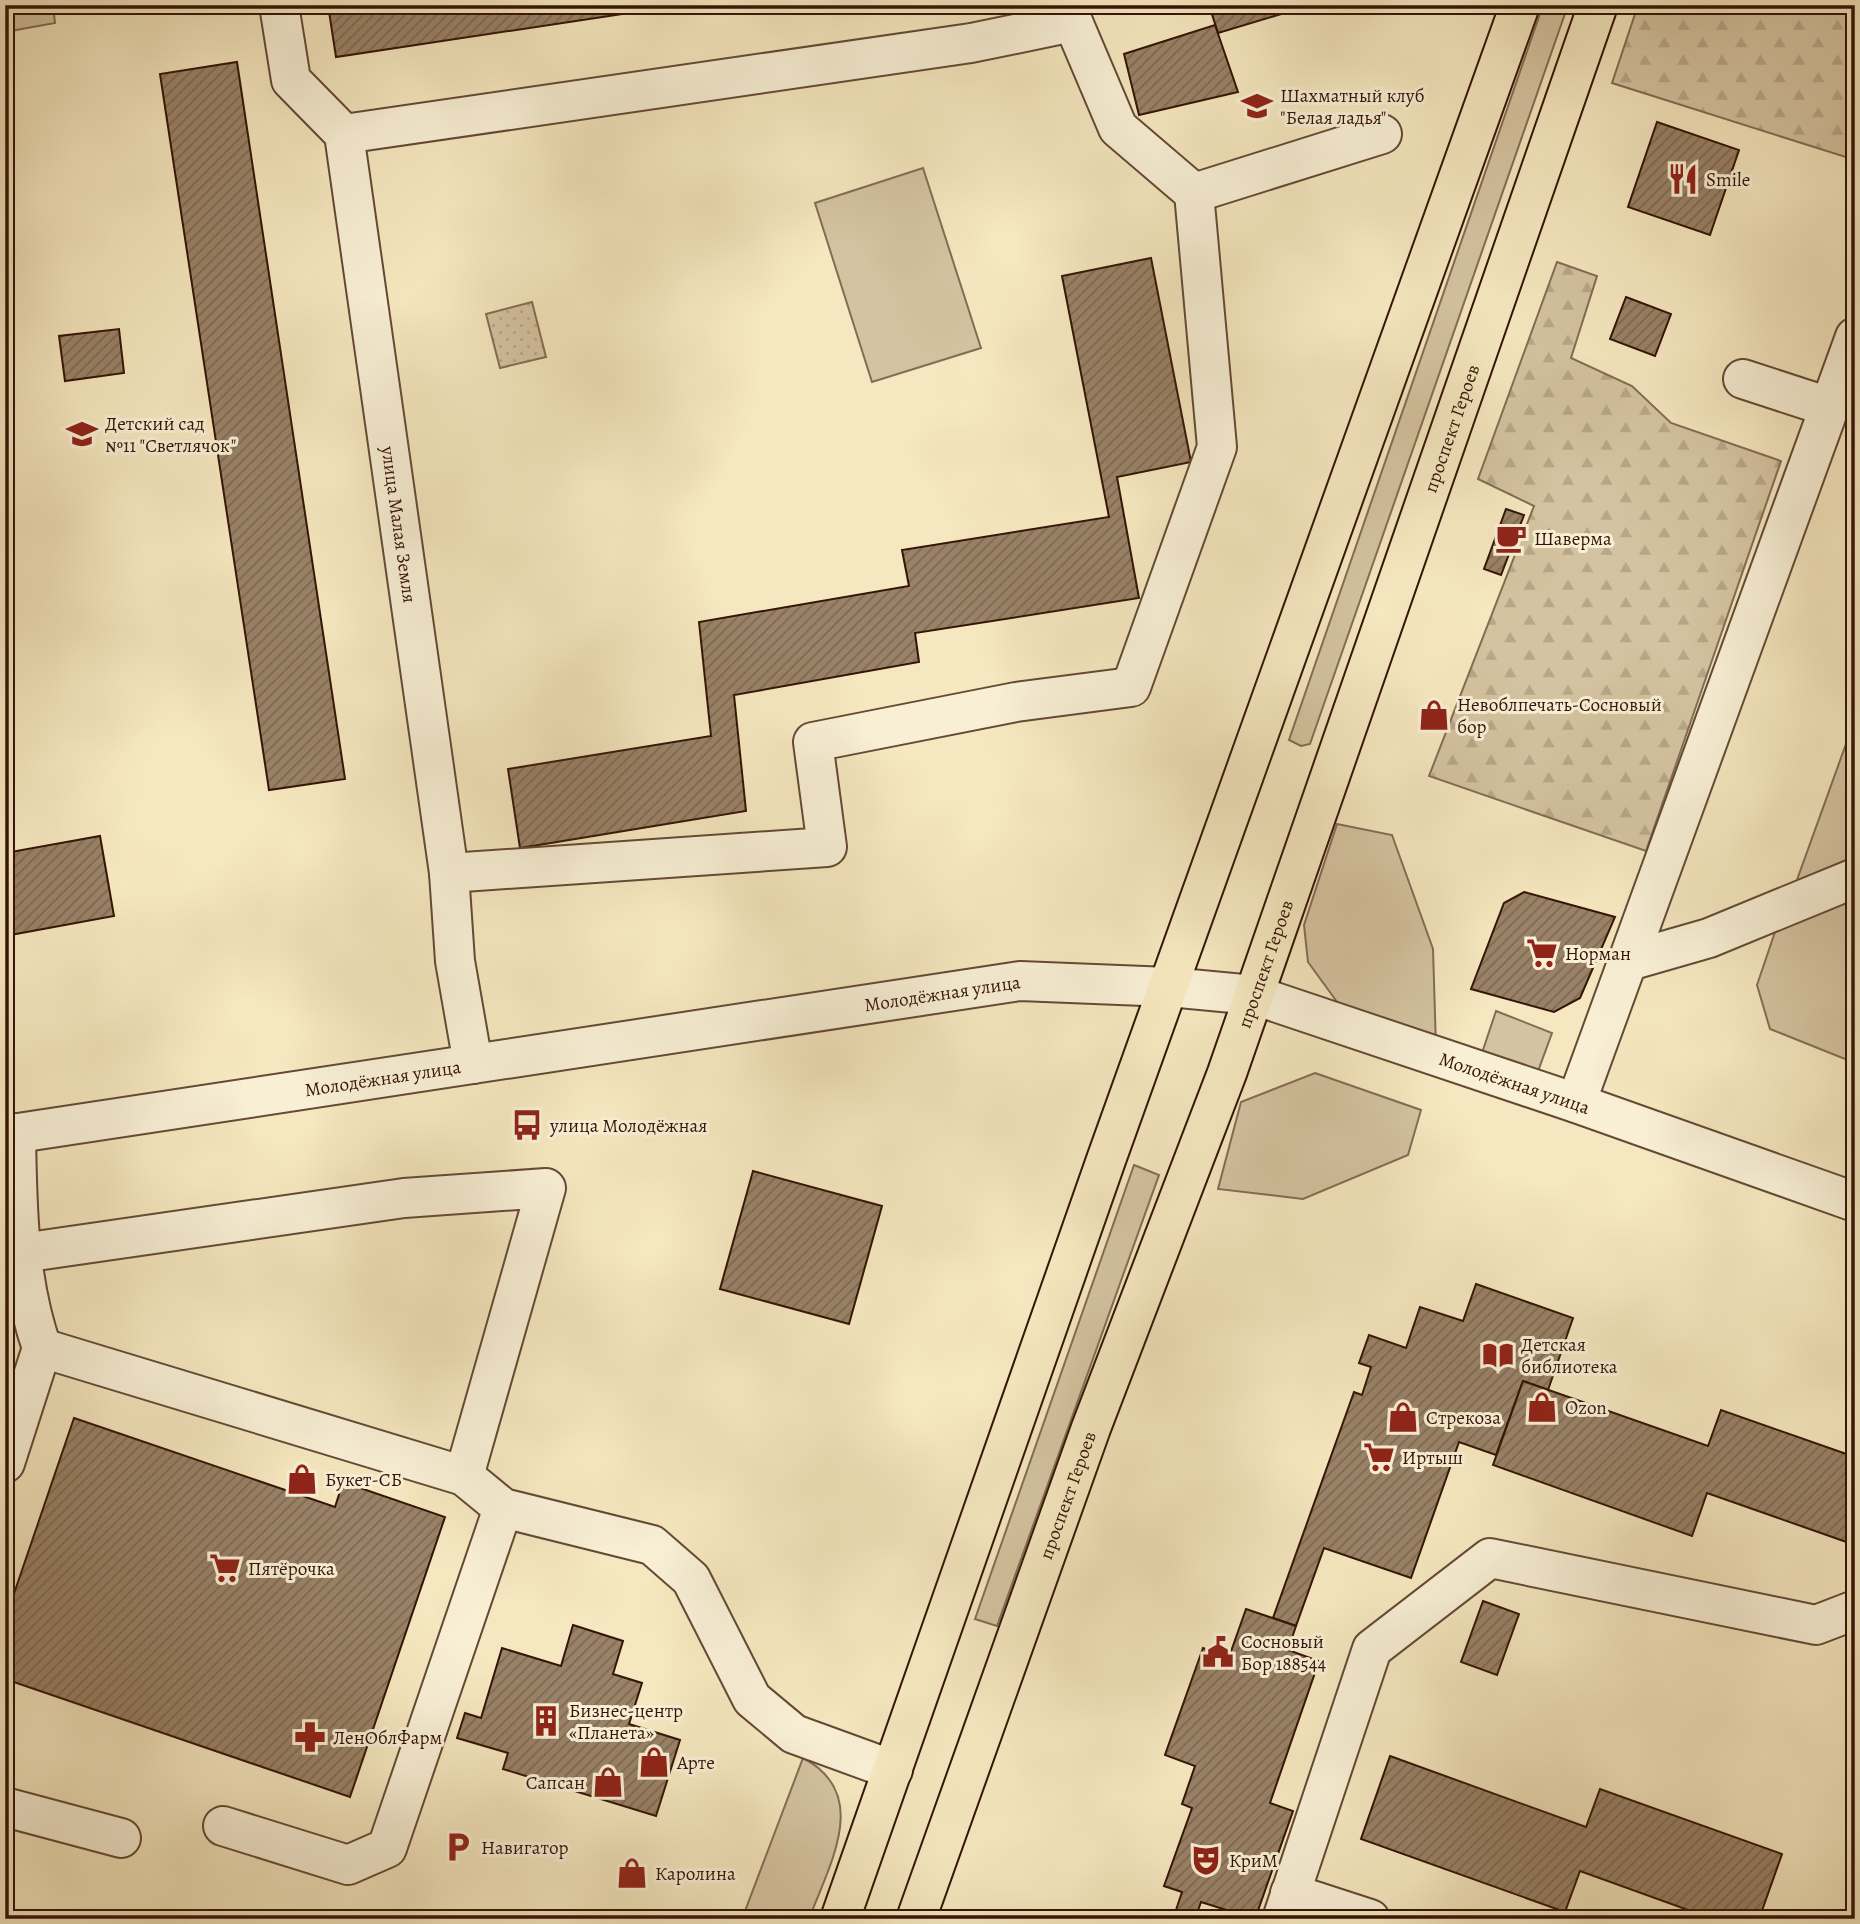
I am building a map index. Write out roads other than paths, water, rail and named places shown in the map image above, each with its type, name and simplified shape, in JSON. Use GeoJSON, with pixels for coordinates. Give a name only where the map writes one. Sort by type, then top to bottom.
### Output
{"type":"FeatureCollection","features":[{"type":"Feature","properties":{"kind":"main road"},"geometry":{"type":"LineString","coordinates":[[840,1919],[1520,5]]}},
{"type":"Feature","properties":{"kind":"main road","name":"проспект Героев"},"geometry":{"type":"LineString","coordinates":[[916,1919],[1091,1428],[1254,995],[1598,5]]}},
{"type":"Feature","properties":{"kind":"street"},"geometry":{"type":"LineString","coordinates":[[279,5],[291,80],[344,134],[971,43],[1077,14],[1118,128],[1194,193],[1217,447],[1131,687],[1016,702],[813,742],[827,847],[449,873]]}},
{"type":"Feature","properties":{"kind":"street","name":"улица Малая Земля"},"geometry":{"type":"LineString","coordinates":[[344,134],[449,873],[455,961],[472,1064]]}},
{"type":"Feature","properties":{"kind":"street"},"geometry":{"type":"LineString","coordinates":[[1194,193],[1382,134]]}},
{"type":"Feature","properties":{"kind":"street"},"geometry":{"type":"LineString","coordinates":[[1576,1103],[1855,337]]}},
{"type":"Feature","properties":{"kind":"street"},"geometry":{"type":"LineString","coordinates":[[1742,379],[1829,407]]}},
{"type":"Feature","properties":{"kind":"street"},"geometry":{"type":"LineString","coordinates":[[1629,961],[1709,938],[1855,878]]}},
{"type":"Feature","properties":{"kind":"street","name":"Молодёжная улица"},"geometry":{"type":"LineString","coordinates":[[10,1134],[1020,981],[1169,987],[1254,995],[1576,1103],[1855,1202]]}},
{"type":"Feature","properties":{"kind":"street"},"geometry":{"type":"LineString","coordinates":[[5,1463],[42,1348],[29,1311],[10,1134]]}},
{"type":"Feature","properties":{"kind":"street"},"geometry":{"type":"LineString","coordinates":[[22,1253],[404,1198],[547,1188],[464,1476]]}},
{"type":"Feature","properties":{"kind":"street"},"geometry":{"type":"LineString","coordinates":[[42,1348],[464,1476],[503,1508],[652,1545],[691,1579],[752,1699],[794,1734],[892,1770]]}},
{"type":"Feature","properties":{"kind":"street"},"geometry":{"type":"LineString","coordinates":[[223,1826],[348,1866],[387,1848],[503,1508]]}},
{"type":"Feature","properties":{"kind":"street"},"geometry":{"type":"LineString","coordinates":[[1370,1919],[1286,1906],[1372,1649],[1490,1558],[1816,1625],[1855,1610]]}},
{"type":"Feature","properties":{"kind":"street"},"geometry":{"type":"LineString","coordinates":[[5,1807],[121,1838]]}},
{"type":"Feature","properties":{"kind":"place","name":"Шахматный клуб \"Белая ладья\""},"geometry":{"type":"Point","coordinates":[1257,106]}},
{"type":"Feature","properties":{"kind":"place","name":"Smile"},"geometry":{"type":"Point","coordinates":[1683,179]}},
{"type":"Feature","properties":{"kind":"place","name":"Детский сад №11 \"Светлячок\""},"geometry":{"type":"Point","coordinates":[82,434]}},
{"type":"Feature","properties":{"kind":"place","name":"Шаверма"},"geometry":{"type":"Point","coordinates":[1511,538]}},
{"type":"Feature","properties":{"kind":"place","name":"Невоблпечать-Сосновый бор"},"geometry":{"type":"Point","coordinates":[1434,715]}},
{"type":"Feature","properties":{"kind":"place","name":"Норман"},"geometry":{"type":"Point","coordinates":[1542,953]}},
{"type":"Feature","properties":{"kind":"place","name":"улица Молодёжная"},"geometry":{"type":"Point","coordinates":[527,1125]}},
{"type":"Feature","properties":{"kind":"place","name":"Детская библиотека"},"geometry":{"type":"Point","coordinates":[1498,1355]}},
{"type":"Feature","properties":{"kind":"place","name":"Ozon"},"geometry":{"type":"Point","coordinates":[1542,1407]}},
{"type":"Feature","properties":{"kind":"place","name":"Стрекоза"},"geometry":{"type":"Point","coordinates":[1403,1417]}},
{"type":"Feature","properties":{"kind":"place","name":"Иртыш"},"geometry":{"type":"Point","coordinates":[1379,1457]}},
{"type":"Feature","properties":{"kind":"place","name":"Букет-СБ"},"geometry":{"type":"Point","coordinates":[302,1479]}},
{"type":"Feature","properties":{"kind":"place","name":"Пятёрочка"},"geometry":{"type":"Point","coordinates":[225,1568]}},
{"type":"Feature","properties":{"kind":"place","name":"Сосновый Бор 188544"},"geometry":{"type":"Point","coordinates":[1218,1652]}},
{"type":"Feature","properties":{"kind":"place","name":"Бизнес-центр «Планета»"},"geometry":{"type":"Point","coordinates":[546,1721]}},
{"type":"Feature","properties":{"kind":"place","name":"ЛенОблФарм"},"geometry":{"type":"Point","coordinates":[310,1737]}},
{"type":"Feature","properties":{"kind":"place","name":"Арте"},"geometry":{"type":"Point","coordinates":[654,1762]}},
{"type":"Feature","properties":{"kind":"place","name":"Сапсан"},"geometry":{"type":"Point","coordinates":[608,1782]}},
{"type":"Feature","properties":{"kind":"place","name":"Навигатор"},"geometry":{"type":"Point","coordinates":[458,1847]}},
{"type":"Feature","properties":{"kind":"place","name":"КриМ"},"geometry":{"type":"Point","coordinates":[1206,1860]}},
{"type":"Feature","properties":{"kind":"place","name":"Каролина"},"geometry":{"type":"Point","coordinates":[632,1873]}}]}
